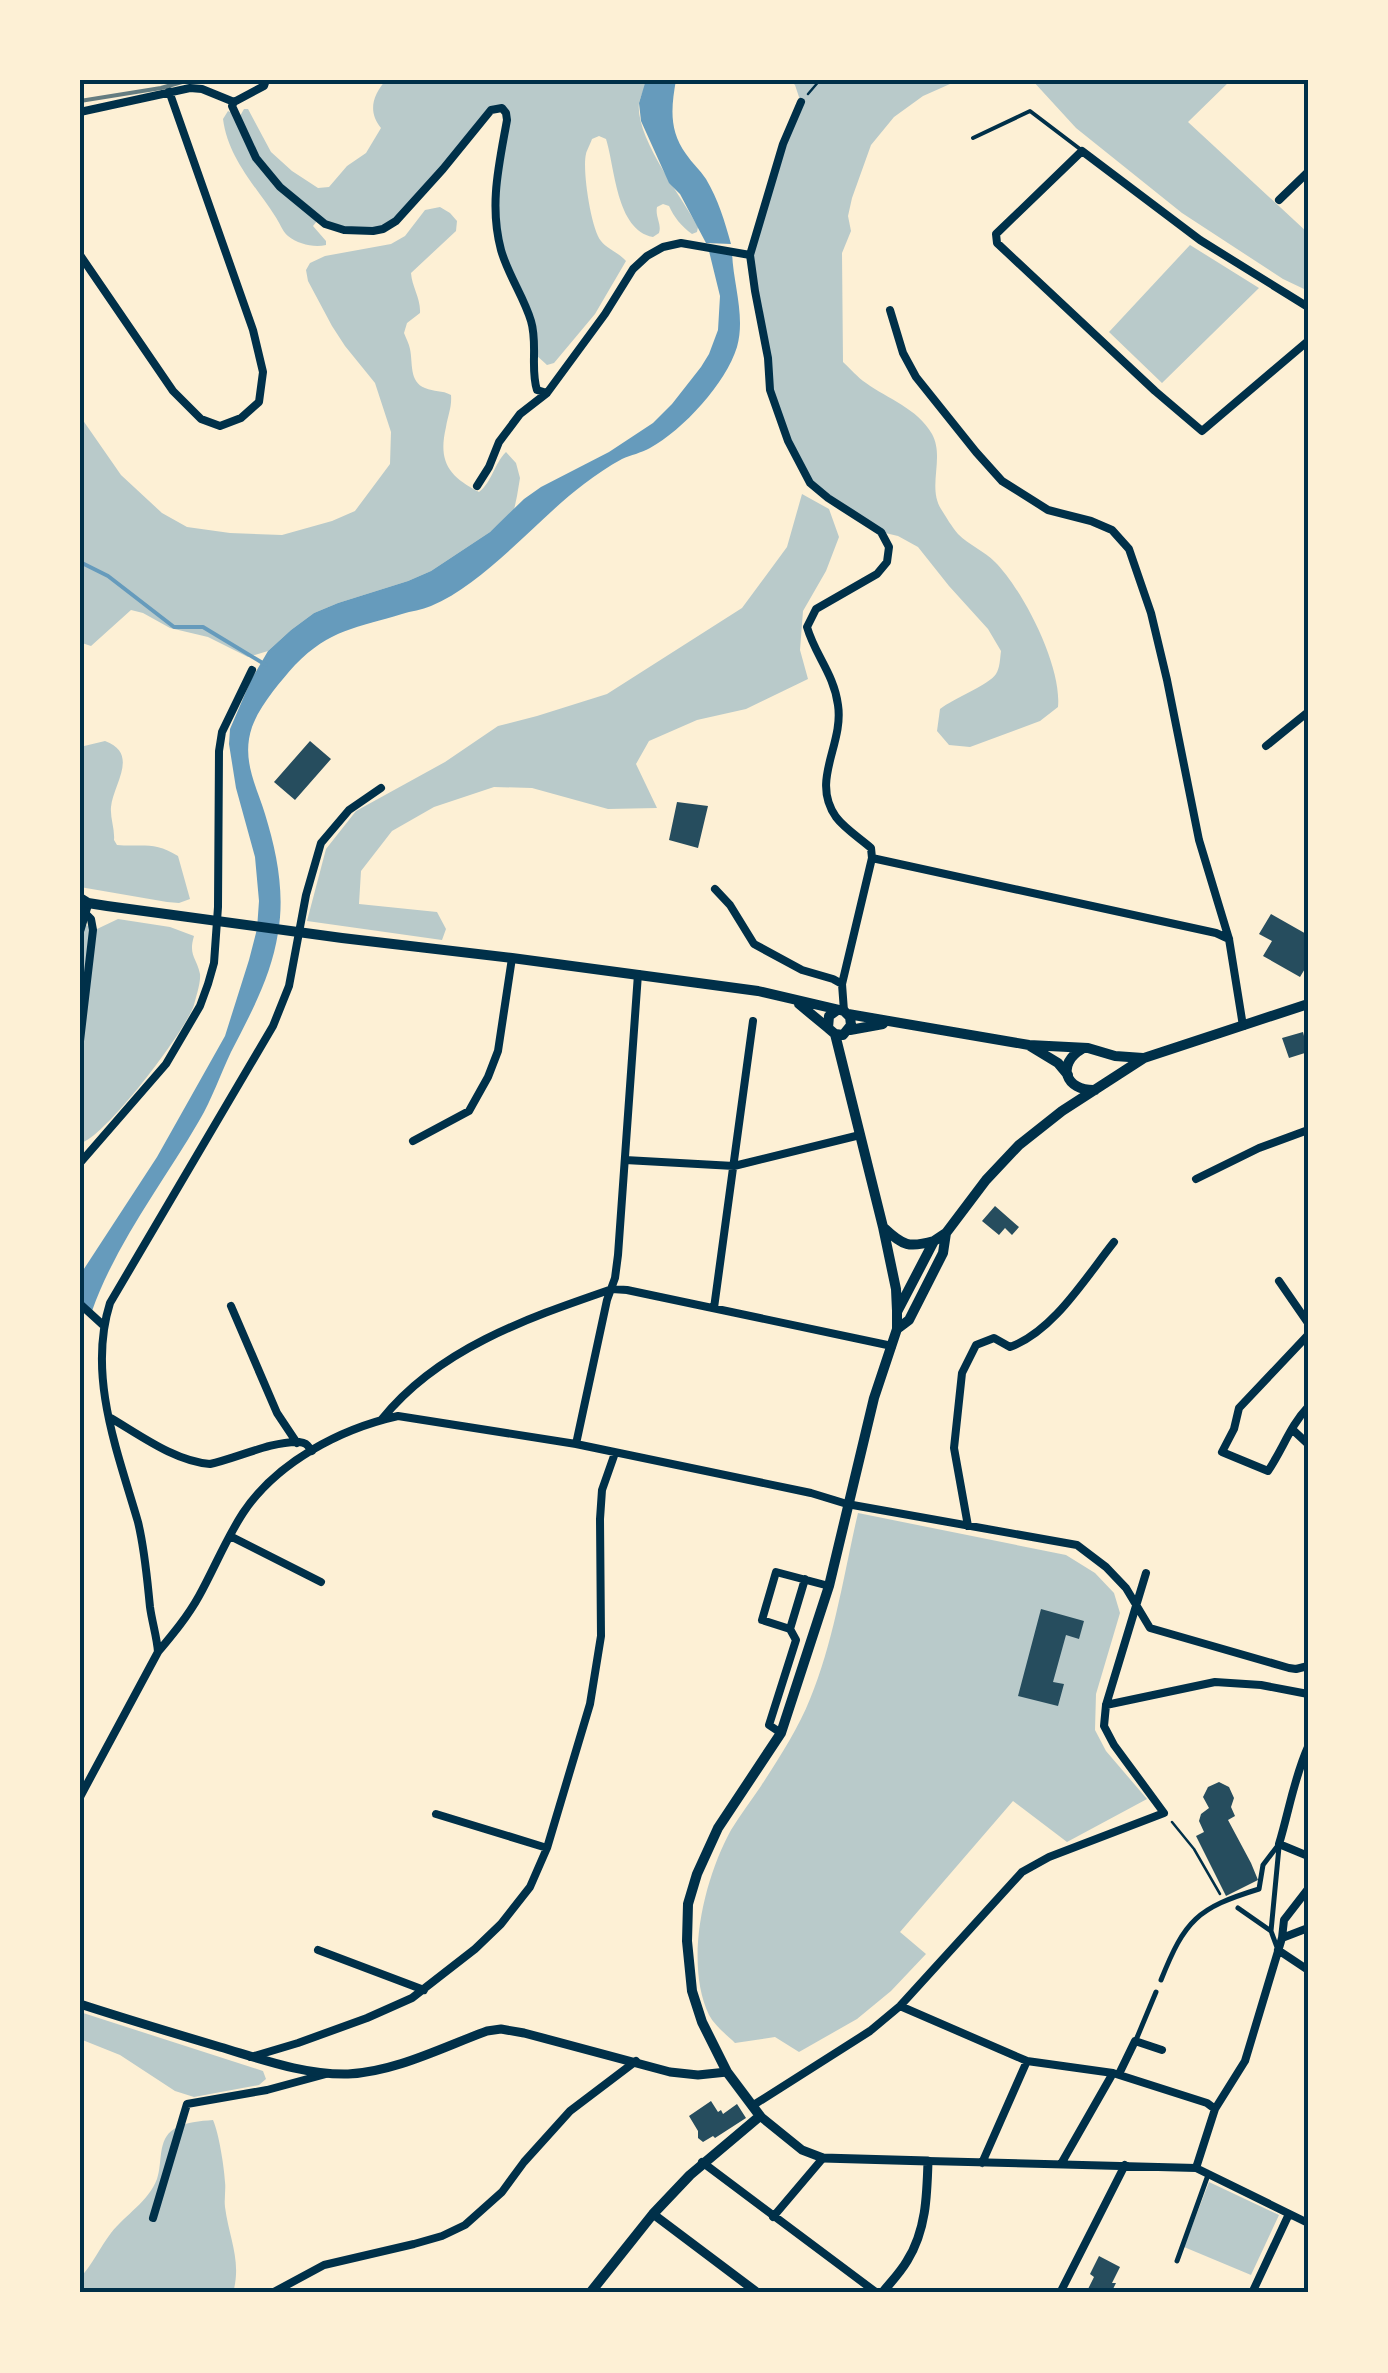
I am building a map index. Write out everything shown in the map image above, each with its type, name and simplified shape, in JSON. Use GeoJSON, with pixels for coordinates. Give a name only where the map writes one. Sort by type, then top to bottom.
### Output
{"type":"FeatureCollection","features":[{"type":"Feature","properties":{"kind":"main road"},"geometry":{"type":"LineString","coordinates":[[84,905],[758,991],[894,1023],[1144,1058]]}},
{"type":"Feature","properties":{"kind":"main road"},"geometry":{"type":"LineString","coordinates":[[794,1000],[840,1031],[894,1023]]}},
{"type":"Feature","properties":{"kind":"main road"},"geometry":{"type":"LineString","coordinates":[[883,1227],[903,1244],[934,1241],[946,1234],[986,1180],[1018,1146],[1106,1082],[1144,1058],[1308,1004]]}},
{"type":"Feature","properties":{"kind":"main road"},"geometry":{"type":"LineString","coordinates":[[840,1031],[852,1021],[842,1012]]}},
{"type":"Feature","properties":{"kind":"main road"},"geometry":{"type":"LineString","coordinates":[[590,2293],[653,2214],[702,2162],[760,2116],[727,2072],[702,2022],[692,1991],[686,1941],[688,1904],[696,1874],[718,1828],[781,1733],[828,1586],[874,1398],[897,1329],[896,1289],[883,1227],[841,1062],[840,1031],[829,1016],[842,1012]]}},
{"type":"Feature","properties":{"kind":"main road"},"geometry":{"type":"LineString","coordinates":[[1030,1045],[1058,1063],[1082,1090],[1095,1090]]}},
{"type":"Feature","properties":{"kind":"main road"},"geometry":{"type":"LineString","coordinates":[[1062,1111],[1071,1056],[1088,1048]]}},
{"type":"Feature","properties":{"kind":"main road"},"geometry":{"type":"LineString","coordinates":[[1101,1052],[1108,1063],[1106,1082]]}},
{"type":"Feature","properties":{"kind":"main road"},"geometry":{"type":"LineString","coordinates":[[897,1329],[909,1320],[943,1254],[946,1234]]}},
{"type":"Feature","properties":{"kind":"main road"},"geometry":{"type":"LineString","coordinates":[[897,1312],[934,1241]]}},
{"type":"Feature","properties":{"kind":"street"},"geometry":{"type":"LineString","coordinates":[[233,104],[257,91],[267,80]]}},
{"type":"Feature","properties":{"kind":"street"},"geometry":{"type":"LineString","coordinates":[[80,112],[190,88],[202,89],[233,104],[256,158],[280,187],[324,224],[344,230],[373,231],[396,222],[491,110],[502,108],[507,120],[495,178],[495,216],[502,253],[531,322],[534,382],[537,390],[547,394]]}},
{"type":"Feature","properties":{"kind":"street"},"geometry":{"type":"LineString","coordinates":[[80,255],[174,391],[200,419],[220,426],[241,418],[259,402],[263,372],[252,330],[169,92]]}},
{"type":"Feature","properties":{"kind":"street"},"geometry":{"type":"LineString","coordinates":[[801,102],[783,144],[750,255],[770,390],[788,441],[810,483],[881,532],[888,547],[887,562],[877,574],[816,609],[806,627],[833,685],[840,719],[826,772],[826,791],[837,819],[872,848],[842,984],[842,1012]]}},
{"type":"Feature","properties":{"kind":"street"},"geometry":{"type":"LineString","coordinates":[[1308,307],[1200,240],[1082,151],[996,234],[998,243],[1202,431],[1308,342]]}},
{"type":"Feature","properties":{"kind":"street"},"geometry":{"type":"LineString","coordinates":[[1279,200],[1308,172]]}},
{"type":"Feature","properties":{"kind":"street"},"geometry":{"type":"LineString","coordinates":[[477,486],[499,442],[520,414],[547,394],[646,256],[681,244],[750,255]]}},
{"type":"Feature","properties":{"kind":"street"},"geometry":{"type":"LineString","coordinates":[[890,310],[916,377],[1002,481],[1048,510],[1112,530],[1129,549],[1151,613],[1199,840],[1229,939],[1243,1026]]}},
{"type":"Feature","properties":{"kind":"street"},"geometry":{"type":"LineString","coordinates":[[80,1164],[166,1064],[200,1006],[208,984],[214,963],[218,906],[218,757],[222,732],[252,670]]}},
{"type":"Feature","properties":{"kind":"street"},"geometry":{"type":"LineString","coordinates":[[1266,746],[1308,712]]}},
{"type":"Feature","properties":{"kind":"street"},"geometry":{"type":"LineString","coordinates":[[158,1652],[147,1562],[109,1418],[103,1375],[103,1325],[110,1303],[273,1026],[288,986],[306,894],[321,843],[349,810],[381,788]]}},
{"type":"Feature","properties":{"kind":"street"},"geometry":{"type":"LineString","coordinates":[[872,858],[1229,939]]}},
{"type":"Feature","properties":{"kind":"street"},"geometry":{"type":"LineString","coordinates":[[715,889],[754,944],[802,970],[842,984]]}},
{"type":"Feature","properties":{"kind":"street"},"geometry":{"type":"LineString","coordinates":[[80,930],[84,905]]}},
{"type":"Feature","properties":{"kind":"street"},"geometry":{"type":"LineString","coordinates":[[80,1041],[94,930],[84,905]]}},
{"type":"Feature","properties":{"kind":"street"},"geometry":{"type":"LineString","coordinates":[[413,1142],[469,1111],[488,1077],[498,1052],[512,958]]}},
{"type":"Feature","properties":{"kind":"street"},"geometry":{"type":"LineString","coordinates":[[576,1444],[618,1256],[638,974]]}},
{"type":"Feature","properties":{"kind":"street"},"geometry":{"type":"LineString","coordinates":[[714,1308],[753,1021]]}},
{"type":"Feature","properties":{"kind":"street"},"geometry":{"type":"LineString","coordinates":[[1196,1179],[1259,1148],[1308,1130]]}},
{"type":"Feature","properties":{"kind":"street"},"geometry":{"type":"LineString","coordinates":[[625,1160],[734,1166],[860,1135]]}},
{"type":"Feature","properties":{"kind":"street"},"geometry":{"type":"LineString","coordinates":[[968,1526],[954,1448],[962,1373],[976,1345],[994,1338],[1010,1348],[1028,1341],[1063,1306],[1114,1242]]}},
{"type":"Feature","properties":{"kind":"street"},"geometry":{"type":"LineString","coordinates":[[1279,1281],[1308,1324]]}},
{"type":"Feature","properties":{"kind":"street"},"geometry":{"type":"LineString","coordinates":[[382,1420],[397,1400],[457,1353],[510,1326],[612,1289],[892,1346]]}},
{"type":"Feature","properties":{"kind":"street"},"geometry":{"type":"LineString","coordinates":[[80,1304],[103,1325]]}},
{"type":"Feature","properties":{"kind":"street"},"geometry":{"type":"LineString","coordinates":[[231,1306],[277,1413],[297,1443]]}},
{"type":"Feature","properties":{"kind":"street"},"geometry":{"type":"LineString","coordinates":[[1294,1431],[1282,1443],[1268,1472],[1222,1452],[1239,1408],[1308,1335]]}},
{"type":"Feature","properties":{"kind":"street"},"geometry":{"type":"LineString","coordinates":[[1308,1407],[1293,1423],[1294,1431],[1308,1444]]}},
{"type":"Feature","properties":{"kind":"street"},"geometry":{"type":"LineString","coordinates":[[80,1796],[158,1652],[198,1598],[242,1514],[257,1495],[312,1451],[340,1436],[398,1416],[576,1444],[848,1504],[1077,1545],[1126,1588],[1150,1628],[1289,1668],[1308,1666]]}},
{"type":"Feature","properties":{"kind":"street"},"geometry":{"type":"LineString","coordinates":[[109,1418],[202,1464],[278,1445],[305,1443],[312,1451]]}},
{"type":"Feature","properties":{"kind":"street"},"geometry":{"type":"LineString","coordinates":[[251,2057],[367,2018],[424,1990],[501,1924],[530,1887],[574,1763],[592,1691],[601,1636],[602,1490],[616,1453]]}},
{"type":"Feature","properties":{"kind":"street"},"geometry":{"type":"LineString","coordinates":[[230,1536],[320,1582]]}},
{"type":"Feature","properties":{"kind":"street"},"geometry":{"type":"LineString","coordinates":[[781,1733],[768,1725],[796,1640],[790,1629],[762,1620],[776,1572],[828,1586]]}},
{"type":"Feature","properties":{"kind":"street"},"geometry":{"type":"LineString","coordinates":[[752,2106],[870,2031],[900,2006],[1022,1872],[1049,1857],[1164,1813],[1104,1726],[1106,1705],[1146,1573]]}},
{"type":"Feature","properties":{"kind":"street"},"geometry":{"type":"LineString","coordinates":[[790,1629],[805,1579]]}},
{"type":"Feature","properties":{"kind":"street"},"geometry":{"type":"LineString","coordinates":[[1106,1705],[1215,1682],[1308,1694]]}},
{"type":"Feature","properties":{"kind":"street"},"geometry":{"type":"LineString","coordinates":[[1308,1747],[1295,1775],[1279,1844],[1270,1931],[1278,1950],[1308,1970]]}},
{"type":"Feature","properties":{"kind":"street"},"geometry":{"type":"LineString","coordinates":[[436,1814],[546,1848]]}},
{"type":"Feature","properties":{"kind":"street"},"geometry":{"type":"LineString","coordinates":[[1279,1844],[1308,1856]]}},
{"type":"Feature","properties":{"kind":"street"},"geometry":{"type":"LineString","coordinates":[[1161,1980],[1174,1946],[1191,1922],[1224,1900],[1259,1890],[1263,1865],[1279,1844]]}},
{"type":"Feature","properties":{"kind":"street"},"geometry":{"type":"LineString","coordinates":[[1196,2168],[1215,2109],[1245,2061],[1284,1920],[1308,1889]]}},
{"type":"Feature","properties":{"kind":"street"},"geometry":{"type":"LineString","coordinates":[[1238,1908],[1270,1931]]}},
{"type":"Feature","properties":{"kind":"street"},"geometry":{"type":"LineString","coordinates":[[1282,1938],[1308,1928]]}},
{"type":"Feature","properties":{"kind":"street"},"geometry":{"type":"LineString","coordinates":[[318,1950],[424,1990]]}},
{"type":"Feature","properties":{"kind":"street"},"geometry":{"type":"LineString","coordinates":[[1061,2164],[1135,2041],[1156,1992]]}},
{"type":"Feature","properties":{"kind":"street"},"geometry":{"type":"LineString","coordinates":[[80,2004],[251,2057],[330,2073],[376,2069],[501,2029],[685,2075],[727,2072]]}},
{"type":"Feature","properties":{"kind":"street"},"geometry":{"type":"LineString","coordinates":[[900,2006],[1027,2061],[1116,2074],[1215,2109]]}},
{"type":"Feature","properties":{"kind":"street"},"geometry":{"type":"LineString","coordinates":[[1135,2041],[1162,2050]]}},
{"type":"Feature","properties":{"kind":"street"},"geometry":{"type":"LineString","coordinates":[[982,2163],[1027,2061]]}},
{"type":"Feature","properties":{"kind":"street"},"geometry":{"type":"LineString","coordinates":[[272,2293],[324,2265],[428,2240],[466,2225],[502,2192],[570,2111],[636,2062]]}},
{"type":"Feature","properties":{"kind":"street"},"geometry":{"type":"LineString","coordinates":[[153,2218],[188,2104],[267,2090],[330,2073]]}},
{"type":"Feature","properties":{"kind":"street"},"geometry":{"type":"LineString","coordinates":[[760,2116],[802,2150],[823,2158],[1196,2168],[1308,2223]]}},
{"type":"Feature","properties":{"kind":"street"},"geometry":{"type":"LineString","coordinates":[[773,2217],[823,2158]]}},
{"type":"Feature","properties":{"kind":"street"},"geometry":{"type":"LineString","coordinates":[[702,2162],[880,2293],[906,2262],[918,2238],[926,2209],[928,2161]]}},
{"type":"Feature","properties":{"kind":"street"},"geometry":{"type":"LineString","coordinates":[[1060,2293],[1125,2165]]}},
{"type":"Feature","properties":{"kind":"street"},"geometry":{"type":"LineString","coordinates":[[1178,2262],[1208,2173]]}},
{"type":"Feature","properties":{"kind":"street"},"geometry":{"type":"LineString","coordinates":[[653,2214],[758,2293]]}},
{"type":"Feature","properties":{"kind":"street"},"geometry":{"type":"LineString","coordinates":[[1252,2293],[1289,2214]]}},
{"type":"Feature","properties":{"kind":"lane"},"geometry":{"type":"LineString","coordinates":[[974,138],[1030,111],[1082,151]]}},
{"type":"Feature","properties":{"kind":"path"},"geometry":{"type":"LineString","coordinates":[[801,102],[820,80]]}},
{"type":"Feature","properties":{"kind":"path"},"geometry":{"type":"LineString","coordinates":[[1164,1813],[1194,1849],[1224,1900]]}},
{"type":"Feature","properties":{"kind":"shaded area"},"geometry":{"type":"Polygon","coordinates":[[[386,80],[646,80],[639,103],[644,133],[698,227],[697,232],[688,231],[669,206],[663,204],[657,207],[659,233],[653,237],[641,232],[624,210],[606,139],[592,139],[585,172],[594,224],[601,241],[626,261],[595,314],[554,363],[547,365],[535,354],[531,328],[506,265],[499,235],[498,182],[506,113],[496,107],[443,169],[383,229],[344,230],[317,221],[313,226],[326,241],[321,246],[301,243],[286,234],[230,146],[223,119],[228,111],[240,116],[248,109],[271,152],[318,188],[329,187],[347,166],[366,153],[381,128],[373,104],[386,80]]]}},
{"type":"Feature","properties":{"kind":"shaded area"},"geometry":{"type":"Polygon","coordinates":[[[790,80],[959,80],[923,96],[894,117],[871,145],[852,198],[848,216],[851,231],[842,253],[843,362],[863,381],[926,425],[936,443],[936,491],[941,509],[958,534],[991,558],[1006,575],[1028,609],[1054,671],[1058,707],[1040,721],[970,747],[949,745],[937,731],[940,709],[992,678],[1001,651],[988,629],[918,547],[881,532],[810,483],[778,416],[750,255],[769,186],[801,103],[790,80]]]}},
{"type":"Feature","properties":{"kind":"shaded area"},"geometry":{"type":"Polygon","coordinates":[[[1032,80],[1231,80],[1188,122],[1308,233],[1308,288],[1283,279],[1182,213],[1076,128],[1032,80]]]}},
{"type":"Feature","properties":{"kind":"shaded area"},"geometry":{"type":"Polygon","coordinates":[[[440,207],[457,221],[456,231],[411,273],[420,308],[404,333],[413,372],[420,385],[451,395],[443,449],[448,466],[460,480],[479,492],[506,452],[516,463],[520,478],[514,510],[490,532],[431,571],[314,613],[268,651],[248,657],[208,637],[170,628],[131,610],[91,646],[82,643],[80,416],[121,475],[162,513],[187,527],[282,535],[355,511],[390,464],[391,432],[375,383],[332,326],[306,270],[310,263],[325,256],[391,244],[405,236],[425,210],[440,207]]]}},
{"type":"Feature","properties":{"kind":"shaded area"},"geometry":{"type":"Polygon","coordinates":[[[1190,245],[1259,288],[1162,383],[1109,332],[1190,245]]]}},
{"type":"Feature","properties":{"kind":"shaded area"},"geometry":{"type":"Polygon","coordinates":[[[802,494],[829,509],[839,537],[826,571],[803,611],[800,650],[808,679],[746,709],[697,720],[649,741],[636,764],[657,808],[608,809],[532,788],[494,787],[434,807],[392,831],[361,871],[359,904],[437,912],[446,929],[442,940],[307,921],[326,849],[356,811],[445,762],[498,726],[607,694],[742,608],[787,547],[802,494]]]}},
{"type":"Feature","properties":{"kind":"shaded area"},"geometry":{"type":"Polygon","coordinates":[[[105,741],[121,754],[123,762],[111,807],[114,840],[117,845],[155,846],[178,856],[190,899],[167,902],[80,887],[80,747],[105,741]]]}},
{"type":"Feature","properties":{"kind":"shaded area"},"geometry":{"type":"Polygon","coordinates":[[[118,919],[170,927],[194,936],[192,953],[200,981],[188,1018],[161,1059],[108,1123],[81,1143],[80,923],[97,929],[118,919]]]}},
{"type":"Feature","properties":{"kind":"shaded area"},"geometry":{"type":"Polygon","coordinates":[[[858,1513],[1066,1555],[1095,1573],[1114,1593],[1120,1613],[1096,1694],[1095,1730],[1106,1751],[1147,1799],[1067,1842],[1013,1801],[900,1932],[926,1954],[891,1991],[857,2019],[799,2052],[775,2037],[735,2043],[709,2015],[702,1994],[698,1946],[706,1896],[731,1830],[781,1754],[810,1699],[832,1630],[858,1513]]]}},
{"type":"Feature","properties":{"kind":"shaded area"},"geometry":{"type":"Polygon","coordinates":[[[80,2012],[263,2071],[266,2079],[259,2085],[194,2097],[175,2091],[120,2055],[80,2039],[80,2012]]]}},
{"type":"Feature","properties":{"kind":"shaded area"},"geometry":{"type":"Polygon","coordinates":[[[213,2120],[235,2260],[233,2293],[80,2293],[80,2278],[107,2238],[153,2187],[169,2134],[183,2125],[213,2120]]]}},
{"type":"Feature","properties":{"kind":"shaded area"},"geometry":{"type":"Polygon","coordinates":[[[1209,2182],[1279,2215],[1251,2275],[1184,2247],[1209,2182]]]}},
{"type":"Feature","properties":{"kind":"water"},"geometry":{"type":"Polygon","coordinates":[[[646,80],[676,80],[672,109],[677,136],[710,187],[731,244],[706,243],[680,194],[669,183],[641,121],[639,103],[646,80]]]}},
{"type":"Feature","properties":{"kind":"water"},"geometry":{"type":"Polygon","coordinates":[[[708,247],[732,249],[739,335],[723,375],[689,418],[663,440],[617,462],[584,484],[491,567],[451,596],[428,607],[345,631],[320,644],[295,665],[260,710],[248,750],[279,873],[280,918],[271,965],[204,1113],[127,1237],[92,1311],[80,1301],[80,1275],[157,1157],[225,1036],[257,929],[255,857],[236,788],[229,744],[230,729],[251,680],[268,651],[314,613],[431,571],[490,532],[541,487],[609,452],[653,423],[701,367],[718,330],[720,296],[708,247]]]}},
{"type":"Feature","properties":{"kind":"building"},"geometry":{"type":"Polygon","coordinates":[[[310,741],[331,759],[295,800],[274,782],[310,741]]]}},
{"type":"Feature","properties":{"kind":"building"},"geometry":{"type":"Polygon","coordinates":[[[677,802],[708,806],[698,848],[669,840],[677,802]]]}},
{"type":"Feature","properties":{"kind":"building"},"geometry":{"type":"Polygon","coordinates":[[[1271,914],[1308,935],[1308,968],[1300,977],[1263,956],[1272,941],[1259,934],[1271,914]]]}},
{"type":"Feature","properties":{"kind":"building"},"geometry":{"type":"Polygon","coordinates":[[[1303,1032],[1308,1052],[1289,1058],[1282,1038],[1303,1032]]]}},
{"type":"Feature","properties":{"kind":"building"},"geometry":{"type":"Polygon","coordinates":[[[995,1206],[1019,1227],[1012,1235],[1005,1228],[999,1235],[982,1221],[995,1206]]]}},
{"type":"Feature","properties":{"kind":"building"},"geometry":{"type":"Polygon","coordinates":[[[1041,1609],[1084,1621],[1079,1639],[1066,1635],[1053,1682],[1064,1684],[1058,1706],[1018,1696],[1041,1609]]]}},
{"type":"Feature","properties":{"kind":"building"},"geometry":{"type":"Polygon","coordinates":[[[1219,1782],[1229,1787],[1234,1798],[1231,1807],[1235,1816],[1228,1820],[1258,1880],[1226,1896],[1196,1836],[1204,1832],[1199,1821],[1209,1808],[1203,1797],[1208,1787],[1219,1782]]]}},
{"type":"Feature","properties":{"kind":"building"},"geometry":{"type":"Polygon","coordinates":[[[711,2101],[723,2114],[737,2104],[746,2118],[703,2142],[689,2116],[711,2101]]]}},
{"type":"Feature","properties":{"kind":"building"},"geometry":{"type":"Polygon","coordinates":[[[1099,2256],[1120,2267],[1112,2283],[1116,2283],[1111,2293],[1086,2293],[1094,2277],[1090,2274],[1099,2256]]]}},
{"type":"Feature","properties":{"kind":"waterway"},"geometry":{"type":"LineString","coordinates":[[80,562],[108,576],[174,627],[203,627],[266,665]]}},
{"type":"Feature","properties":{"kind":"railway"},"geometry":{"type":"LineString","coordinates":[[80,101],[189,80]]}}]}
